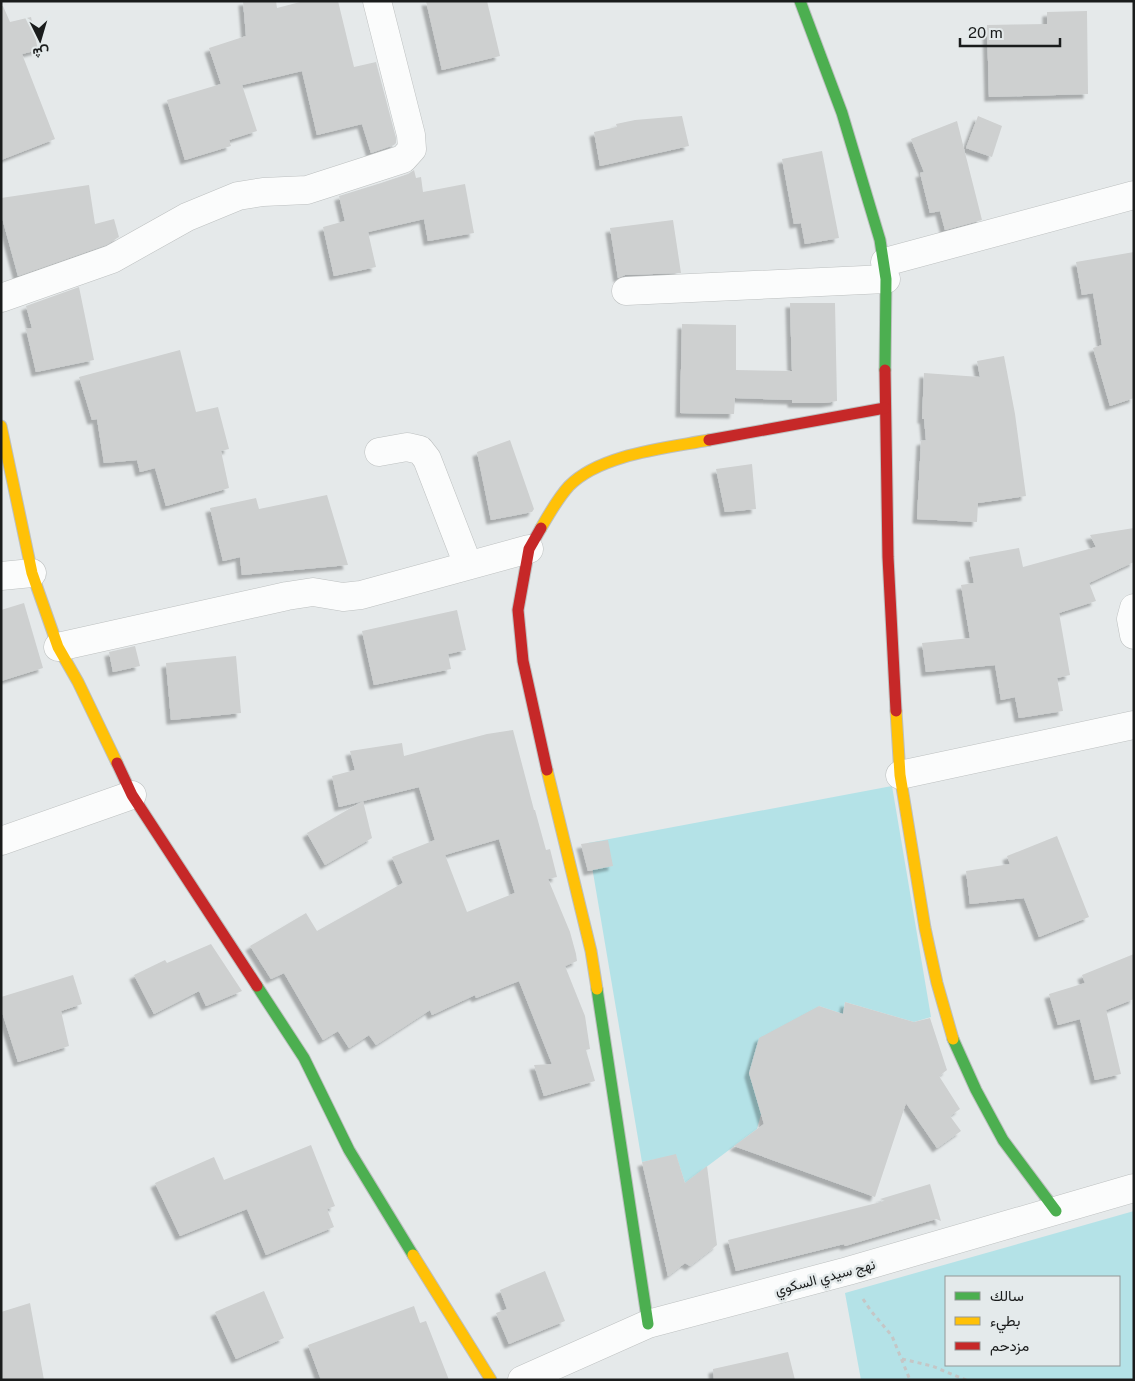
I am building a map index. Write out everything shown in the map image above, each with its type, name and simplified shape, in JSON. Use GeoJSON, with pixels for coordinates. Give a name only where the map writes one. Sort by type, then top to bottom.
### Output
{"type":"FeatureCollection","features":[{"type":"Feature","properties":{"kind":"street"},"geometry":{"type":"LineString","coordinates":[[1,298],[112,259],[187,217],[238,196],[263,192],[307,190],[403,159],[412,149],[411,135],[377,1]]}},
{"type":"Feature","properties":{"kind":"street"},"geometry":{"type":"LineString","coordinates":[[800,1],[842,113],[880,240],[885,271],[888,556],[900,775],[936,984],[950,1031],[976,1090],[1003,1140],[1056,1211]]}},
{"type":"Feature","properties":{"kind":"street"},"geometry":{"type":"LineString","coordinates":[[626,291],[885,271],[1134,196]]}},
{"type":"Feature","properties":{"kind":"street"},"geometry":{"type":"LineString","coordinates":[[648,1324],[591,951],[523,661],[518,610],[529,549],[548,515],[569,486],[593,468],[633,454],[885,408]]}},
{"type":"Feature","properties":{"kind":"street"},"geometry":{"type":"LineString","coordinates":[[1,426],[32,573],[58,647],[78,682],[132,795],[304,1058],[349,1150],[492,1380]]}},
{"type":"Feature","properties":{"kind":"street"},"geometry":{"type":"LineString","coordinates":[[379,452],[407,446],[420,450],[427,459],[468,565]]}},
{"type":"Feature","properties":{"kind":"street"},"geometry":{"type":"LineString","coordinates":[[58,647],[287,596],[312,592],[343,597],[361,595],[529,549]]}},
{"type":"Feature","properties":{"kind":"street"},"geometry":{"type":"LineString","coordinates":[[1,576],[32,573]]}},
{"type":"Feature","properties":{"kind":"street"},"geometry":{"type":"LineString","coordinates":[[1134,608],[1131,618],[1134,635]]}},
{"type":"Feature","properties":{"kind":"street"},"geometry":{"type":"LineString","coordinates":[[900,775],[1134,725]]}},
{"type":"Feature","properties":{"kind":"street"},"geometry":{"type":"LineString","coordinates":[[1,841],[132,795]]}},
{"type":"Feature","properties":{"kind":"street","name":"نهج سيدي السكوي"},"geometry":{"type":"LineString","coordinates":[[522,1380],[648,1324],[848,1272],[1134,1188]]}},
{"type":"Feature","properties":{"kind":"path"},"geometry":{"type":"LineString","coordinates":[[848,1272],[871,1311],[892,1336],[910,1380]]}},
{"type":"Feature","properties":{"kind":"path"},"geometry":{"type":"LineString","coordinates":[[902,1359],[932,1366],[966,1380]]}},
{"type":"Feature","properties":{"kind":"shaded area"},"geometry":{"type":"Polygon","coordinates":[[[892,786],[931,1017],[914,1022],[845,1002],[843,1014],[819,1006],[749,1073],[761,1114],[757,1129],[685,1183],[676,1155],[642,1162],[588,843],[892,786]]]}},
{"type":"Feature","properties":{"kind":"shaded area"},"geometry":{"type":"Polygon","coordinates":[[[1134,1211],[1134,1380],[861,1380],[845,1293],[1134,1211]]]}},
{"type":"Feature","properties":{"kind":"building"},"geometry":{"type":"Polygon","coordinates":[[[243,1],[276,1],[277,8],[304,1],[338,1],[354,67],[376,62],[396,143],[371,153],[362,124],[317,135],[302,71],[242,85],[257,131],[229,140],[231,146],[185,160],[167,100],[221,84],[209,48],[246,36],[243,1]]]}},
{"type":"Feature","properties":{"kind":"building"},"geometry":{"type":"Polygon","coordinates":[[[426,1],[487,1],[500,56],[442,70],[426,1]]]}},
{"type":"Feature","properties":{"kind":"building"},"geometry":{"type":"Polygon","coordinates":[[[1,6],[3,6],[10,22],[31,17],[38,50],[22,54],[55,139],[1,160],[1,6]]]}},
{"type":"Feature","properties":{"kind":"building"},"geometry":{"type":"Polygon","coordinates":[[[1087,11],[1088,94],[989,97],[987,25],[1047,24],[1047,12],[1087,11]]]}},
{"type":"Feature","properties":{"kind":"building"},"geometry":{"type":"Polygon","coordinates":[[[682,116],[689,146],[600,166],[594,132],[617,127],[616,124],[635,120],[682,116]]]}},
{"type":"Feature","properties":{"kind":"building"},"geometry":{"type":"Polygon","coordinates":[[[978,116],[1002,126],[992,157],[966,148],[978,116]]]}},
{"type":"Feature","properties":{"kind":"building"},"geometry":{"type":"Polygon","coordinates":[[[957,121],[982,220],[945,230],[940,211],[930,213],[920,173],[924,172],[911,139],[957,121]]]}},
{"type":"Feature","properties":{"kind":"building"},"geometry":{"type":"Polygon","coordinates":[[[822,151],[839,238],[805,244],[801,223],[794,224],[782,159],[822,151]]]}},
{"type":"Feature","properties":{"kind":"building"},"geometry":{"type":"Polygon","coordinates":[[[414,170],[416,178],[421,177],[423,192],[465,184],[474,233],[428,241],[424,219],[368,232],[376,267],[334,276],[323,227],[345,221],[339,196],[408,174],[414,170]]]}},
{"type":"Feature","properties":{"kind":"building"},"geometry":{"type":"Polygon","coordinates":[[[89,185],[95,224],[114,219],[119,237],[106,245],[18,276],[1,214],[1,198],[89,185]]]}},
{"type":"Feature","properties":{"kind":"building"},"geometry":{"type":"Polygon","coordinates":[[[673,220],[681,273],[625,275],[618,278],[610,228],[673,220]]]}},
{"type":"Feature","properties":{"kind":"building"},"geometry":{"type":"Polygon","coordinates":[[[1134,252],[1134,398],[1110,406],[1093,348],[1102,345],[1093,293],[1082,295],[1076,262],[1134,252]]]}},
{"type":"Feature","properties":{"kind":"building"},"geometry":{"type":"Polygon","coordinates":[[[79,287],[94,360],[36,372],[26,329],[32,328],[26,306],[79,287]]]}},
{"type":"Feature","properties":{"kind":"building"},"geometry":{"type":"Polygon","coordinates":[[[790,303],[835,303],[837,401],[792,403],[792,400],[735,398],[734,414],[680,413],[682,324],[736,325],[736,370],[792,371],[790,303]]]}},
{"type":"Feature","properties":{"kind":"building"},"geometry":{"type":"Polygon","coordinates":[[[180,350],[196,412],[218,407],[229,449],[221,451],[229,488],[166,506],[155,468],[140,472],[137,460],[104,463],[97,419],[92,420],[79,377],[180,350]]]}},
{"type":"Feature","properties":{"kind":"building"},"geometry":{"type":"Polygon","coordinates":[[[1004,356],[1015,414],[1026,496],[978,503],[977,522],[917,519],[921,441],[926,440],[924,419],[922,419],[924,373],[980,377],[977,361],[1004,356]]]}},
{"type":"Feature","properties":{"kind":"building"},"geometry":{"type":"Polygon","coordinates":[[[510,440],[534,509],[532,512],[491,520],[477,452],[510,440]]]}},
{"type":"Feature","properties":{"kind":"building"},"geometry":{"type":"Polygon","coordinates":[[[752,464],[756,509],[725,512],[716,469],[752,464]]]}},
{"type":"Feature","properties":{"kind":"building"},"geometry":{"type":"Polygon","coordinates":[[[327,495],[348,565],[242,575],[240,557],[223,561],[210,508],[256,498],[259,509],[327,495]]]}},
{"type":"Feature","properties":{"kind":"building"},"geometry":{"type":"Polygon","coordinates":[[[1134,528],[1134,562],[1089,583],[1096,601],[1059,613],[1070,675],[1057,678],[1063,711],[1019,718],[1015,697],[1001,700],[995,665],[926,672],[922,643],[970,638],[961,585],[974,583],[969,557],[1019,548],[1023,567],[1096,547],[1090,535],[1134,528]]]}},
{"type":"Feature","properties":{"kind":"building"},"geometry":{"type":"Polygon","coordinates":[[[24,603],[43,668],[1,681],[1,610],[24,603]]]}},
{"type":"Feature","properties":{"kind":"building"},"geometry":{"type":"Polygon","coordinates":[[[457,610],[466,650],[448,654],[451,669],[374,685],[362,631],[457,610]]]}},
{"type":"Feature","properties":{"kind":"building"},"geometry":{"type":"Polygon","coordinates":[[[135,646],[140,666],[113,672],[109,652],[135,646]]]}},
{"type":"Feature","properties":{"kind":"building"},"geometry":{"type":"Polygon","coordinates":[[[236,656],[241,713],[171,720],[166,663],[236,656]]]}},
{"type":"Feature","properties":{"kind":"building"},"geometry":{"type":"Polygon","coordinates":[[[513,730],[534,810],[546,850],[550,849],[557,877],[548,879],[570,932],[576,954],[577,961],[565,966],[585,1016],[590,1049],[586,1050],[595,1081],[544,1096],[534,1065],[552,1064],[519,981],[476,998],[475,995],[432,1015],[430,1010],[376,1045],[369,1035],[349,1048],[338,1031],[323,1040],[284,973],[271,979],[250,946],[306,913],[317,931],[403,883],[392,857],[435,840],[419,787],[339,807],[332,776],[355,770],[350,751],[402,743],[404,756],[487,734],[513,730]],[[499,839],[445,855],[467,912],[515,893],[499,839]]]}},
{"type":"Feature","properties":{"kind":"building"},"geometry":{"type":"Polygon","coordinates":[[[363,801],[372,838],[325,865],[307,833],[363,801]]]}},
{"type":"Feature","properties":{"kind":"building"},"geometry":{"type":"Polygon","coordinates":[[[1057,836],[1089,917],[1039,937],[1024,898],[970,904],[966,871],[1010,864],[1007,856],[1057,836]]]}},
{"type":"Feature","properties":{"kind":"building"},"geometry":{"type":"Polygon","coordinates":[[[608,840],[613,866],[588,871],[581,844],[608,840]]]}},
{"type":"Feature","properties":{"kind":"building"},"geometry":{"type":"Polygon","coordinates":[[[211,944],[242,991],[206,1006],[199,991],[154,1014],[134,975],[165,960],[167,963],[211,944]]]}},
{"type":"Feature","properties":{"kind":"building"},"geometry":{"type":"Polygon","coordinates":[[[1134,954],[1134,999],[1106,1010],[1121,1074],[1095,1080],[1080,1019],[1058,1025],[1049,994],[1085,983],[1082,975],[1134,954]]]}},
{"type":"Feature","properties":{"kind":"building"},"geometry":{"type":"Polygon","coordinates":[[[73,975],[82,1004],[61,1011],[69,1046],[18,1062],[1,1009],[1,997],[73,975]]]}},
{"type":"Feature","properties":{"kind":"building"},"geometry":{"type":"Polygon","coordinates":[[[845,1002],[914,1022],[930,1018],[947,1070],[939,1076],[960,1109],[950,1116],[961,1131],[937,1148],[906,1103],[875,1197],[734,1146],[764,1124],[749,1073],[759,1038],[819,1006],[843,1014],[845,1002]]]}},
{"type":"Feature","properties":{"kind":"building"},"geometry":{"type":"Polygon","coordinates":[[[311,1145],[335,1206],[327,1209],[334,1227],[266,1255],[247,1209],[180,1236],[155,1183],[214,1157],[224,1180],[311,1145]]]}},
{"type":"Feature","properties":{"kind":"building"},"geometry":{"type":"Polygon","coordinates":[[[676,1154],[685,1183],[707,1166],[717,1245],[690,1266],[685,1263],[668,1276],[642,1162],[676,1154]]]}},
{"type":"Feature","properties":{"kind":"building"},"geometry":{"type":"Polygon","coordinates":[[[930,1184],[941,1221],[936,1219],[845,1246],[844,1244],[736,1271],[728,1240],[885,1201],[880,1199],[930,1184]]]}},
{"type":"Feature","properties":{"kind":"building"},"geometry":{"type":"Polygon","coordinates":[[[545,1271],[565,1321],[509,1344],[496,1313],[507,1309],[500,1290],[545,1271]]]}},
{"type":"Feature","properties":{"kind":"building"},"geometry":{"type":"Polygon","coordinates":[[[264,1291],[284,1338],[236,1359],[215,1312],[264,1291]]]}},
{"type":"Feature","properties":{"kind":"building"},"geometry":{"type":"Polygon","coordinates":[[[30,1303],[44,1380],[1,1380],[1,1312],[30,1303]]]}},
{"type":"Feature","properties":{"kind":"building"},"geometry":{"type":"Polygon","coordinates":[[[414,1306],[420,1323],[426,1321],[449,1380],[321,1380],[308,1345],[414,1306]]]}},
{"type":"Feature","properties":{"kind":"building"},"geometry":{"type":"Polygon","coordinates":[[[788,1352],[795,1380],[714,1380],[713,1369],[788,1352]]]}},
{"type":"Feature","properties":{"kind":"traffic: fast"},"geometry":{"type":"LineString","coordinates":[[800,1],[842,113],[880,240],[886,279],[885,370]]}},
{"type":"Feature","properties":{"kind":"traffic: fast"},"geometry":{"type":"LineString","coordinates":[[257,986],[304,1058],[349,1150],[413,1255]]}},
{"type":"Feature","properties":{"kind":"traffic: fast"},"geometry":{"type":"LineString","coordinates":[[597,989],[648,1324]]}},
{"type":"Feature","properties":{"kind":"traffic: fast"},"geometry":{"type":"LineString","coordinates":[[953,1039],[976,1090],[1003,1140],[1056,1211]]}},
{"type":"Feature","properties":{"kind":"traffic: slow"},"geometry":{"type":"LineString","coordinates":[[1,426],[32,573],[58,647],[78,682],[117,763]]}},
{"type":"Feature","properties":{"kind":"traffic: slow"},"geometry":{"type":"LineString","coordinates":[[541,528],[557,501],[569,486],[582,475],[598,466],[635,454],[709,440]]}},
{"type":"Feature","properties":{"kind":"traffic: slow"},"geometry":{"type":"LineString","coordinates":[[896,711],[900,775],[925,928],[937,983],[953,1039]]}},
{"type":"Feature","properties":{"kind":"traffic: slow"},"geometry":{"type":"LineString","coordinates":[[547,770],[591,951],[597,989]]}},
{"type":"Feature","properties":{"kind":"traffic: slow"},"geometry":{"type":"LineString","coordinates":[[413,1255],[491,1380]]}},
{"type":"Feature","properties":{"kind":"traffic: jam"},"geometry":{"type":"LineString","coordinates":[[885,370],[888,557],[896,711]]}},
{"type":"Feature","properties":{"kind":"traffic: jam"},"geometry":{"type":"LineString","coordinates":[[709,440],[885,408]]}},
{"type":"Feature","properties":{"kind":"traffic: jam"},"geometry":{"type":"LineString","coordinates":[[541,528],[529,549],[518,610],[523,661],[547,770]]}},
{"type":"Feature","properties":{"kind":"traffic: jam"},"geometry":{"type":"LineString","coordinates":[[117,763],[132,795],[257,986]]}}]}
